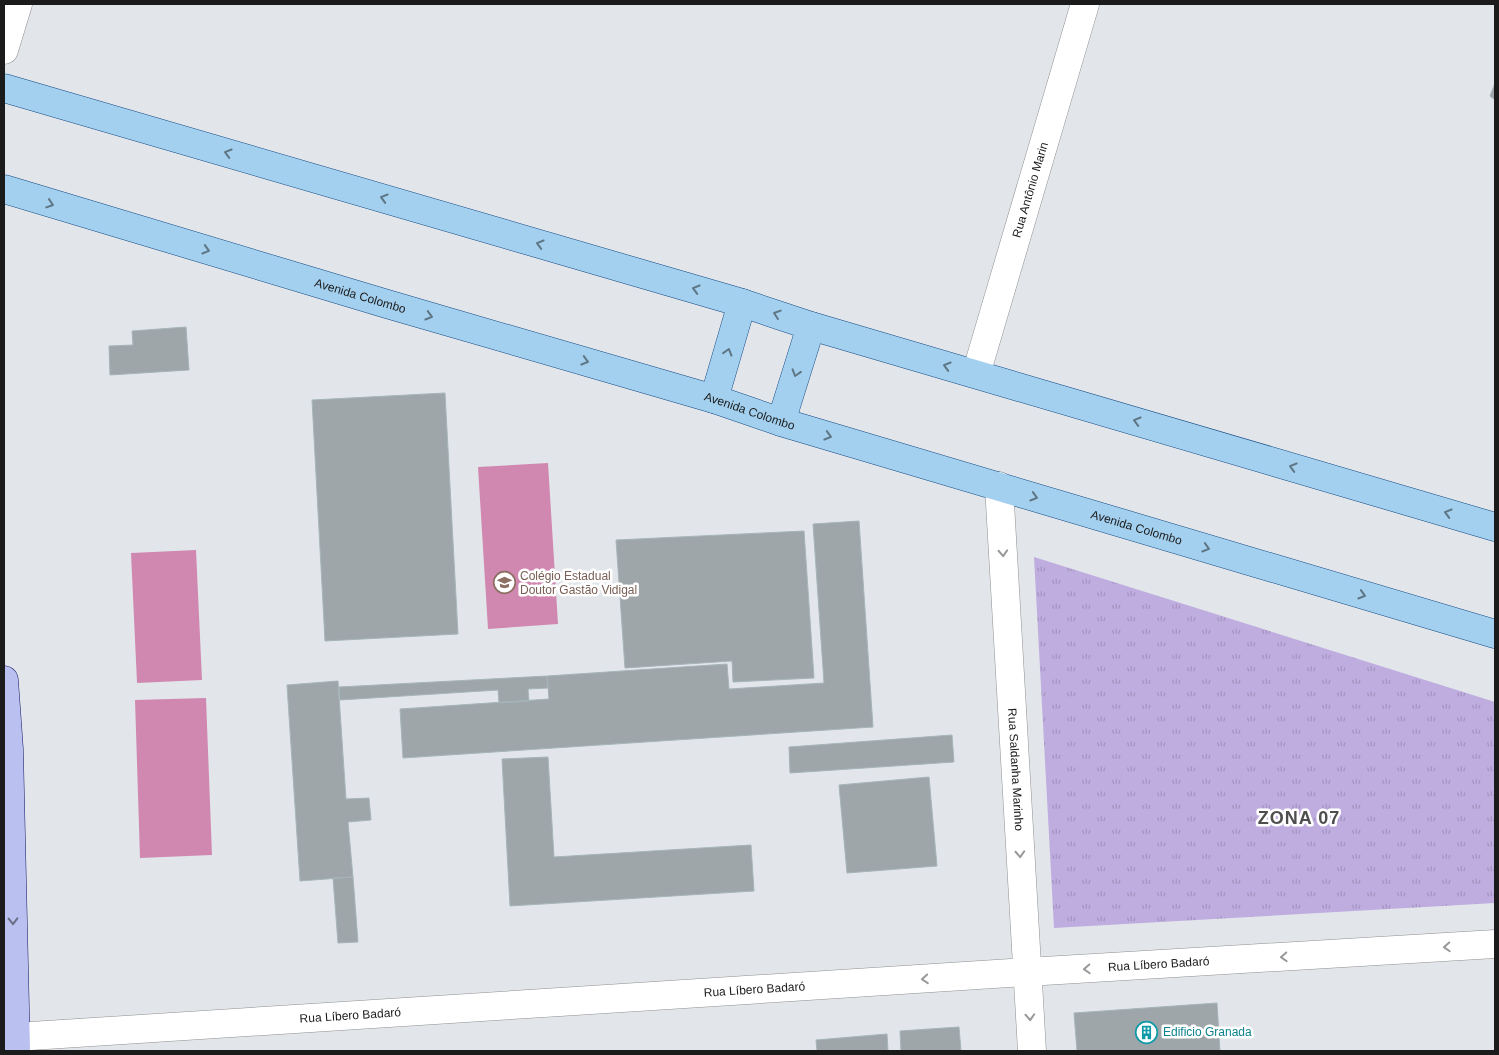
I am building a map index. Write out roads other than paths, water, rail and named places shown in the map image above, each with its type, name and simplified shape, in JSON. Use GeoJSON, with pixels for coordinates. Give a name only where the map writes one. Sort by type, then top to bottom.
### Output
{"type":"FeatureCollection","features":[{"type":"Feature","properties":{"kind":"main road"},"geometry":{"type":"LineString","coordinates":[[4,88],[742,303],[811,326],[1495,527]]}},
{"type":"Feature","properties":{"kind":"main road","name":"Avenida Colombo"},"geometry":{"type":"LineString","coordinates":[[4,189],[387,304],[714,399],[781,422],[1495,634]]}},
{"type":"Feature","properties":{"kind":"main road"},"geometry":{"type":"LineString","coordinates":[[714,399],[742,303]]}},
{"type":"Feature","properties":{"kind":"main road"},"geometry":{"type":"LineString","coordinates":[[781,422],[811,326]]}},
{"type":"Feature","properties":{"kind":"main road"},"geometry":{"type":"LineString","coordinates":[[4,680],[15,1044]]}},
{"type":"Feature","properties":{"kind":"street"},"geometry":{"type":"LineString","coordinates":[[4,50],[18,4]]}},
{"type":"Feature","properties":{"kind":"street","name":"Rua Antônio Marin"},"geometry":{"type":"LineString","coordinates":[[976,374],[1085,4]]}},
{"type":"Feature","properties":{"kind":"street","name":"Rua Saldanha Marinho"},"geometry":{"type":"LineString","coordinates":[[999,486],[1032,1051]]}},
{"type":"Feature","properties":{"kind":"street","name":"Rua Líbero Badaró"},"geometry":{"type":"LineString","coordinates":[[15,1044],[1027,972],[1495,944]]}},
{"type":"Feature","properties":{"kind":"place","name":"Colégio Estadual Doutor Gastão Vidigal"},"geometry":{"type":"Point","coordinates":[504,583]}},
{"type":"Feature","properties":{"kind":"place","name":"Edificio Granada"},"geometry":{"type":"Point","coordinates":[1147,1032]}},
{"type":"Feature","properties":{"kind":"district","name":"ZONA 07"},"geometry":{"type":"Point","coordinates":[1299,818]}}]}
